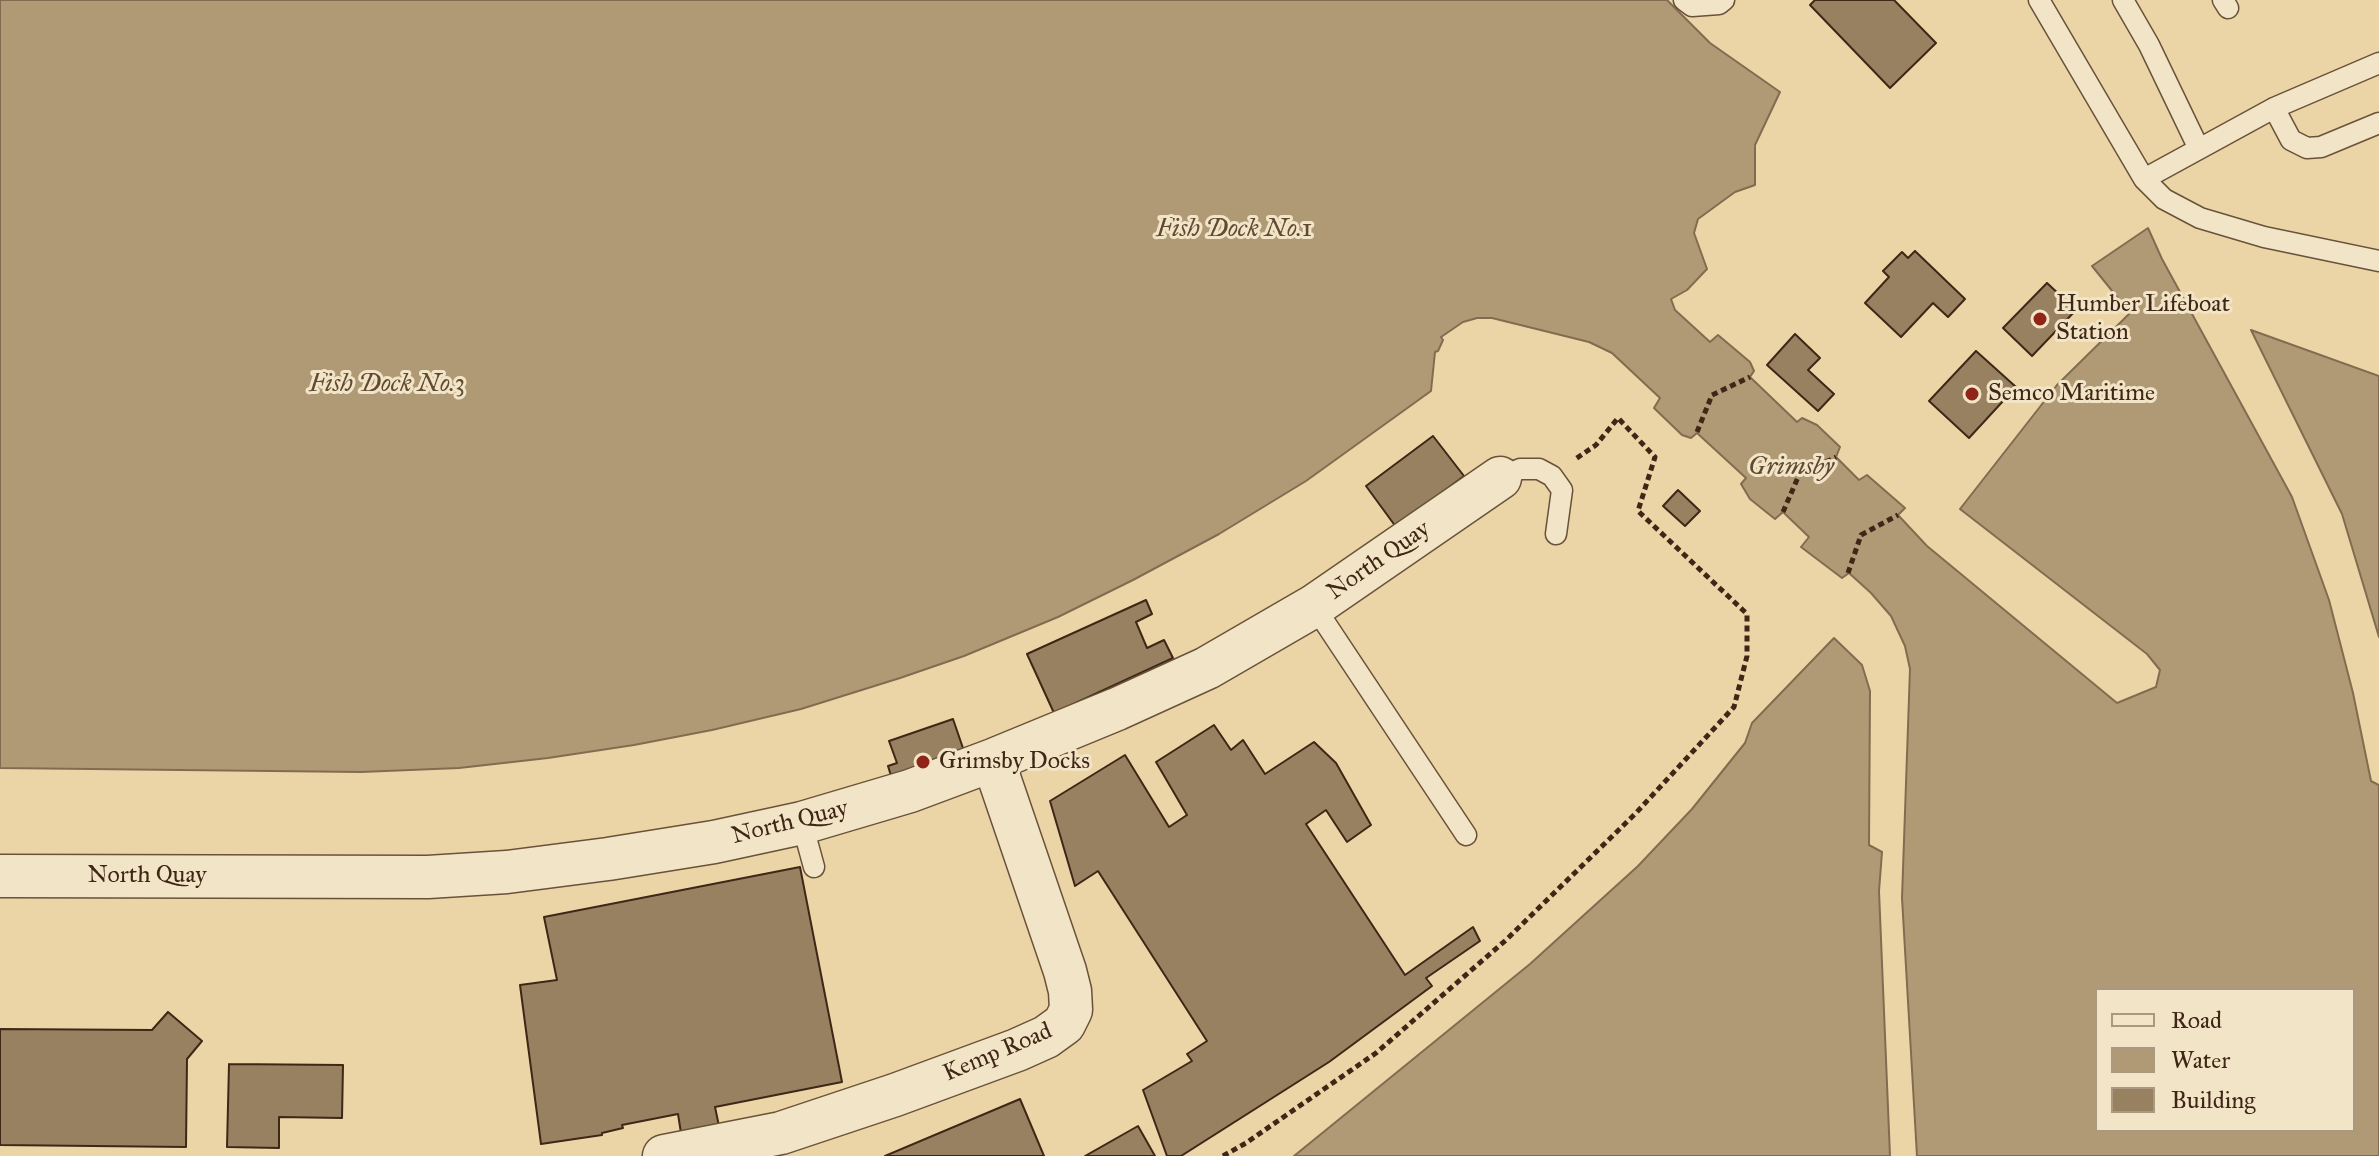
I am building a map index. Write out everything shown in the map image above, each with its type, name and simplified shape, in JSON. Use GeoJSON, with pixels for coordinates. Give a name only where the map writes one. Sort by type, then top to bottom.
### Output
{"type":"FeatureCollection","features":[{"type":"Feature","properties":{"kind":"street","name":"North Quay"},"geometry":{"type":"LineString","coordinates":[[0,876],[428,877],[507,872],[714,842],[802,823],[910,791],[993,760],[1207,668],[1314,606],[1500,478]]}},
{"type":"Feature","properties":{"kind":"street","name":"Kemp Road"},"geometry":{"type":"LineString","coordinates":[[664,1156],[781,1133],[1017,1050],[1046,1037],[1064,1024],[1071,1010],[1065,971],[993,760]]}},
{"type":"Feature","properties":{"kind":"lane"},"geometry":{"type":"LineString","coordinates":[[1684,0],[1692,6],[1719,4],[1724,0]]}},
{"type":"Feature","properties":{"kind":"lane"},"geometry":{"type":"LineString","coordinates":[[2039,0],[2144,179],[2164,199],[2200,218],[2264,237],[2379,261]]}},
{"type":"Feature","properties":{"kind":"lane"},"geometry":{"type":"LineString","coordinates":[[2123,0],[2149,45],[2199,149]]}},
{"type":"Feature","properties":{"kind":"lane"},"geometry":{"type":"LineString","coordinates":[[2144,179],[2274,108],[2379,63]]}},
{"type":"Feature","properties":{"kind":"lane"},"geometry":{"type":"LineString","coordinates":[[2274,108],[2291,140],[2307,148],[2321,147],[2379,123]]}},
{"type":"Feature","properties":{"kind":"lane"},"geometry":{"type":"LineString","coordinates":[[1500,478],[1520,469],[1539,469],[1552,476],[1562,490],[1556,534]]}},
{"type":"Feature","properties":{"kind":"lane"},"geometry":{"type":"LineString","coordinates":[[1314,606],[1466,835]]}},
{"type":"Feature","properties":{"kind":"lane"},"geometry":{"type":"LineString","coordinates":[[802,823],[814,867]]}},
{"type":"Feature","properties":{"kind":"path"},"geometry":{"type":"LineString","coordinates":[[1697,432],[1712,395],[1750,377]]}},
{"type":"Feature","properties":{"kind":"path"},"geometry":{"type":"LineString","coordinates":[[1223,1156],[1376,1053],[1506,940],[1636,813],[1734,707],[1747,656],[1747,614],[1638,511],[1655,457],[1618,418],[1596,445],[1552,476]]}},
{"type":"Feature","properties":{"kind":"path"},"geometry":{"type":"LineString","coordinates":[[1783,512],[1799,475],[1836,457]]}},
{"type":"Feature","properties":{"kind":"path"},"geometry":{"type":"LineString","coordinates":[[1848,573],[1861,535],[1898,515]]}},
{"type":"Feature","properties":{"kind":"water"},"geometry":{"type":"Polygon","coordinates":[[[0,0],[1667,0],[1710,43],[1780,92],[1755,145],[1755,185],[1735,192],[1698,219],[1694,233],[1707,269],[1687,290],[1671,299],[1675,310],[1710,342],[1718,335],[1750,362],[1754,371],[1750,377],[1797,422],[1802,418],[1817,425],[1840,447],[1836,457],[1859,480],[1867,475],[1905,508],[1898,515],[1927,546],[2117,703],[2156,687],[2160,670],[2147,654],[1960,509],[2057,385],[2130,313],[2092,266],[2148,228],[2292,497],[2329,600],[2371,781],[2379,785],[2379,1156],[1917,1156],[1902,898],[1910,669],[1905,646],[1891,616],[1849,573],[1842,578],[1801,547],[1809,537],[1783,512],[1775,519],[1750,499],[1741,484],[1746,478],[1697,433],[1691,438],[1682,435],[1654,408],[1660,398],[1612,353],[1589,342],[1492,318],[1463,322],[1441,337],[1443,340],[1435,352],[1431,391],[1306,481],[1219,534],[1133,580],[1058,617],[964,656],[801,709],[712,730],[548,758],[459,768],[361,772],[0,768],[0,0]]]}},
{"type":"Feature","properties":{"kind":"water"},"geometry":{"type":"Polygon","coordinates":[[[2251,330],[2379,376],[2379,637],[2342,514],[2251,330]]]}},
{"type":"Feature","properties":{"kind":"water"},"geometry":{"type":"Polygon","coordinates":[[[1834,638],[1862,665],[1870,691],[1869,845],[1882,852],[1879,891],[1890,1156],[1294,1156],[1530,964],[1638,866],[1692,809],[1745,743],[1752,723],[1834,638]]]}},
{"type":"Feature","properties":{"kind":"building"},"geometry":{"type":"Polygon","coordinates":[[[1815,0],[1894,0],[1936,43],[1890,88],[1810,5],[1815,0]]]}},
{"type":"Feature","properties":{"kind":"building"},"geometry":{"type":"Polygon","coordinates":[[[1915,251],[1965,299],[1948,317],[1933,303],[1901,337],[1865,303],[1889,277],[1883,271],[1902,252],[1908,258],[1915,251]]]}},
{"type":"Feature","properties":{"kind":"building","name":"Humber Lifeboat Station"},"geometry":{"type":"Polygon","coordinates":[[[2047,283],[2076,310],[2032,356],[2003,328],[2047,283]]]}},
{"type":"Feature","properties":{"kind":"building"},"geometry":{"type":"Polygon","coordinates":[[[1795,334],[1820,358],[1808,370],[1834,394],[1818,411],[1767,365],[1795,334]]]}},
{"type":"Feature","properties":{"kind":"building","name":"Semco Maritime"},"geometry":{"type":"Polygon","coordinates":[[[1976,351],[2016,387],[1969,438],[1929,401],[1976,351]]]}},
{"type":"Feature","properties":{"kind":"building"},"geometry":{"type":"Polygon","coordinates":[[[1433,436],[1464,476],[1396,527],[1366,486],[1433,436]]]}},
{"type":"Feature","properties":{"kind":"building"},"geometry":{"type":"Polygon","coordinates":[[[1678,490],[1700,511],[1685,526],[1663,506],[1678,490]]]}},
{"type":"Feature","properties":{"kind":"building"},"geometry":{"type":"Polygon","coordinates":[[[1146,600],[1152,614],[1136,622],[1147,648],[1164,640],[1173,658],[1054,713],[1027,654],[1146,600]]]}},
{"type":"Feature","properties":{"kind":"building"},"geometry":{"type":"Polygon","coordinates":[[[953,719],[965,754],[892,779],[888,766],[897,763],[889,741],[953,719]]]}},
{"type":"Feature","properties":{"kind":"building"},"geometry":{"type":"Polygon","coordinates":[[[1214,725],[1231,750],[1243,740],[1265,774],[1314,742],[1336,763],[1371,825],[1347,842],[1326,810],[1306,824],[1405,975],[1473,927],[1480,941],[1426,978],[1432,986],[1329,1062],[1181,1156],[1167,1156],[1143,1090],[1192,1061],[1187,1054],[1207,1041],[1098,871],[1075,886],[1050,801],[1125,755],[1169,827],[1187,815],[1156,762],[1214,725]]]}},
{"type":"Feature","properties":{"kind":"building"},"geometry":{"type":"Polygon","coordinates":[[[800,867],[842,1082],[715,1107],[719,1126],[681,1133],[678,1114],[622,1125],[623,1128],[602,1135],[541,1144],[520,985],[557,980],[544,917],[800,867]]]}},
{"type":"Feature","properties":{"kind":"building"},"geometry":{"type":"Polygon","coordinates":[[[168,1012],[202,1041],[187,1059],[186,1147],[0,1145],[0,1029],[152,1030],[168,1012]]]}},
{"type":"Feature","properties":{"kind":"building"},"geometry":{"type":"Polygon","coordinates":[[[229,1064],[343,1065],[342,1118],[279,1117],[279,1148],[227,1147],[229,1064]]]}},
{"type":"Feature","properties":{"kind":"building"},"geometry":{"type":"Polygon","coordinates":[[[1020,1099],[1044,1156],[885,1156],[1020,1099]]]}},
{"type":"Feature","properties":{"kind":"building"},"geometry":{"type":"Polygon","coordinates":[[[1138,1126],[1155,1156],[1085,1156],[1138,1126]]]}},
{"type":"Feature","properties":{"kind":"place","name":"Humber Lifeboat Station"},"geometry":{"type":"Point","coordinates":[2040,319]}},
{"type":"Feature","properties":{"kind":"place","name":"Semco Maritime"},"geometry":{"type":"Point","coordinates":[1972,394]}},
{"type":"Feature","properties":{"kind":"place","name":"Grimsby Docks"},"geometry":{"type":"Point","coordinates":[923,762]}},
{"type":"Feature","properties":{"kind":"water label","name":"Fish Dock No.1"},"geometry":{"type":"Point","coordinates":[1234,230]}},
{"type":"Feature","properties":{"kind":"water label","name":"Fish Dock No.3"},"geometry":{"type":"Point","coordinates":[387,385]}},
{"type":"Feature","properties":{"kind":"water label","name":"Grimsby"},"geometry":{"type":"Point","coordinates":[1791,468]}}]}
